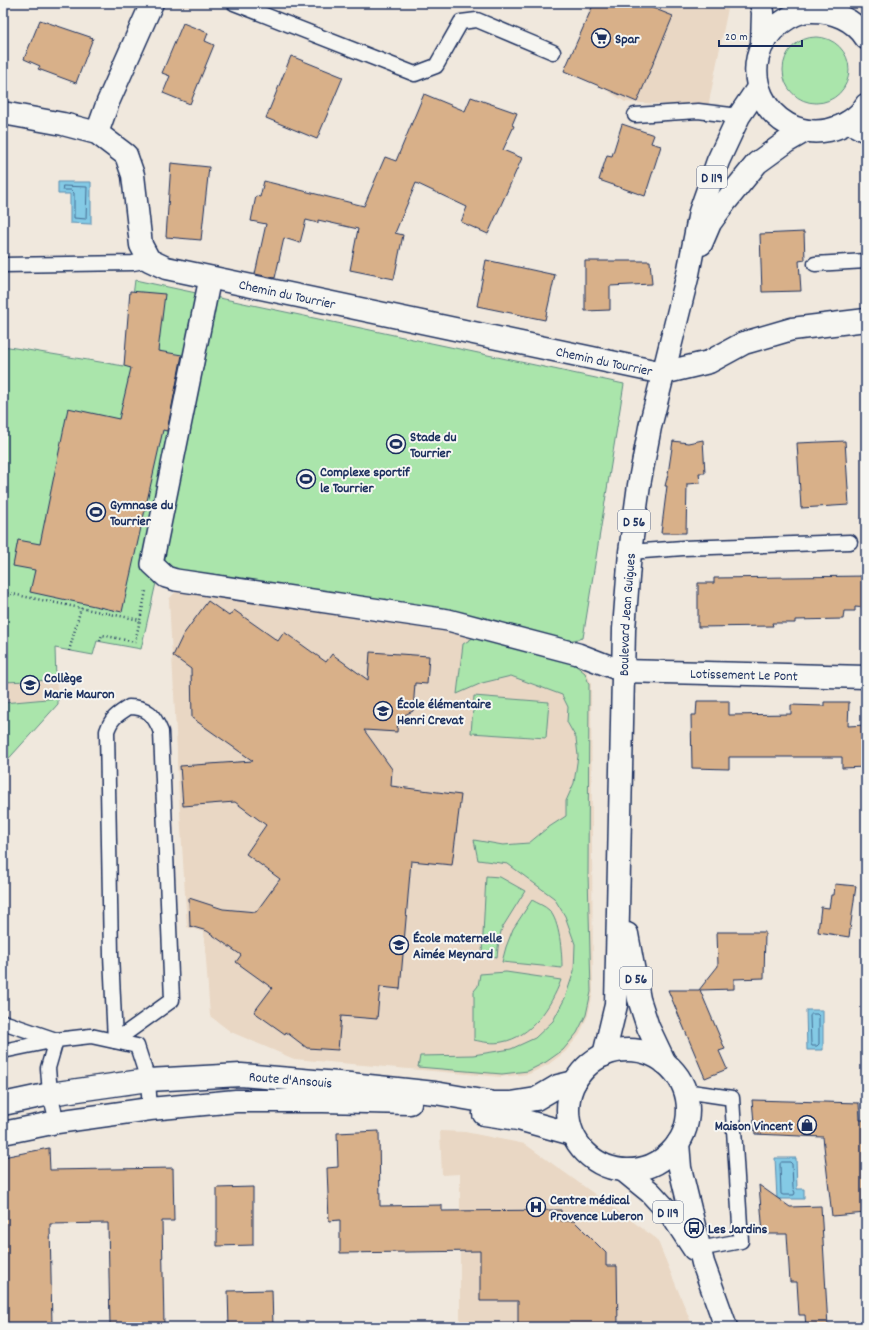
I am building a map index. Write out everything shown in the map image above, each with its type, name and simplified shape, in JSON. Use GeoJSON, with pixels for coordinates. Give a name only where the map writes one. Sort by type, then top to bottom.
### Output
{"type":"FeatureCollection","features":[{"type":"Feature","properties":{"kind":"street"},"geometry":{"type":"LineString","coordinates":[[97,133],[108,102],[152,3]]}},
{"type":"Feature","properties":{"kind":"street"},"geometry":{"type":"LineString","coordinates":[[761,3],[763,12],[762,45]]}},
{"type":"Feature","properties":{"kind":"street"},"geometry":{"type":"LineString","coordinates":[[866,38],[861,30],[845,17],[820,7],[806,11],[788,18],[772,29],[762,45],[757,58],[756,72],[758,88],[768,108],[784,123],[805,131],[821,132],[835,128],[858,126],[866,105]]}},
{"type":"Feature","properties":{"kind":"street","name":"Boulevard Jean Guigues"},"geometry":{"type":"LineString","coordinates":[[604,1055],[616,1004],[622,671],[630,552],[640,478],[650,427],[688,274],[700,212],[718,161],[739,116],[758,88]]}},
{"type":"Feature","properties":{"kind":"street"},"geometry":{"type":"LineString","coordinates":[[3,113],[63,124],[97,133],[126,155],[133,175],[141,245],[149,260]]}},
{"type":"Feature","properties":{"kind":"street","name":"Boulevard Jean Guigues"},"geometry":{"type":"LineString","coordinates":[[688,274],[710,223],[726,200],[757,163],[805,131]]}},
{"type":"Feature","properties":{"kind":"street","name":"Chemin du Tourrier"},"geometry":{"type":"LineString","coordinates":[[149,260],[166,268],[210,278],[663,373]]}},
{"type":"Feature","properties":{"kind":"street"},"geometry":{"type":"LineString","coordinates":[[210,278],[152,564],[170,579],[448,620],[578,654],[622,671]]}},
{"type":"Feature","properties":{"kind":"street"},"geometry":{"type":"LineString","coordinates":[[663,373],[709,362],[744,343],[792,329],[866,320]]}},
{"type":"Feature","properties":{"kind":"street","name":"Lotissement Le Pont"},"geometry":{"type":"LineString","coordinates":[[622,671],[866,677]]}},
{"type":"Feature","properties":{"kind":"street","name":"Boulevard Jean Guigues"},"geometry":{"type":"LineString","coordinates":[[619,890],[639,999],[648,1027],[665,1063]]}},
{"type":"Feature","properties":{"kind":"street"},"geometry":{"type":"LineString","coordinates":[[619,1050],[651,1054],[665,1063],[677,1075],[685,1091],[688,1109],[686,1126],[678,1143],[668,1155],[654,1164],[639,1170],[623,1170],[607,1167],[592,1159],[581,1148],[572,1134],[568,1117],[569,1099],[575,1082],[582,1071],[592,1062],[604,1055],[619,1050]]}},
{"type":"Feature","properties":{"kind":"street","name":"Route d'Ansouis"},"geometry":{"type":"LineString","coordinates":[[3,1104],[50,1094],[148,1080],[242,1075],[358,1084],[435,1093],[494,1103],[511,1103],[536,1099],[558,1086],[575,1082]]}},
{"type":"Feature","properties":{"kind":"street","name":"Route d'Ansouis"},"geometry":{"type":"LineString","coordinates":[[3,1133],[57,1122],[150,1109],[236,1101],[323,1101],[432,1106],[518,1119],[572,1134]]}},
{"type":"Feature","properties":{"kind":"street","name":"D 119"},"geometry":{"type":"LineString","coordinates":[[678,1143],[680,1168],[701,1256],[726,1327]]}},
{"type":"Feature","properties":{"kind":"street","name":"D 119"},"geometry":{"type":"LineString","coordinates":[[623,1170],[650,1192],[673,1218],[701,1256]]}},
{"type":"Feature","properties":{"kind":"lane"},"geometry":{"type":"LineString","coordinates":[[234,3],[414,74],[436,66],[461,22],[477,20],[553,52]]}},
{"type":"Feature","properties":{"kind":"lane"},"geometry":{"type":"LineString","coordinates":[[635,115],[698,111],[739,116]]}},
{"type":"Feature","properties":{"kind":"lane"},"geometry":{"type":"LineString","coordinates":[[3,265],[132,263],[149,260]]}},
{"type":"Feature","properties":{"kind":"lane"},"geometry":{"type":"LineString","coordinates":[[815,264],[866,261]]}},
{"type":"Feature","properties":{"kind":"lane"},"geometry":{"type":"LineString","coordinates":[[630,552],[683,548],[850,542]]}},
{"type":"Feature","properties":{"kind":"lane"},"geometry":{"type":"LineString","coordinates":[[129,707],[137,707],[146,710],[155,718],[161,732],[172,1000],[115,1041],[111,955],[107,731],[111,721],[119,713],[129,707]]}},
{"type":"Feature","properties":{"kind":"lane"},"geometry":{"type":"LineString","coordinates":[[4,1023],[56,1040]]}},
{"type":"Feature","properties":{"kind":"lane"},"geometry":{"type":"LineString","coordinates":[[3,1051],[56,1040],[91,1036],[137,1046],[148,1080],[150,1109]]}},
{"type":"Feature","properties":{"kind":"lane"},"geometry":{"type":"LineString","coordinates":[[56,1040],[48,1068],[50,1094],[57,1122]]}},
{"type":"Feature","properties":{"kind":"lane"},"geometry":{"type":"LineString","coordinates":[[685,1091],[732,1098],[741,1241],[701,1256]]}},
{"type":"Feature","properties":{"kind":"path"},"geometry":{"type":"LineString","coordinates":[[100,641],[102,635],[136,642],[152,564]]}},
{"type":"Feature","properties":{"kind":"path"},"geometry":{"type":"LineString","coordinates":[[7,593],[140,620]]}},
{"type":"Feature","properties":{"kind":"path"},"geometry":{"type":"LineString","coordinates":[[69,651],[81,608]]}},
{"type":"Feature","properties":{"kind":"shaded area"},"geometry":{"type":"Polygon","coordinates":[[[575,3],[729,3],[708,107],[625,102],[602,87],[564,71],[590,11],[575,3]]]}},
{"type":"Feature","properties":{"kind":"shaded area"},"geometry":{"type":"Polygon","coordinates":[[[180,587],[442,623],[571,659],[587,672],[591,684],[593,993],[588,1015],[580,1034],[565,1052],[549,1064],[529,1074],[501,1077],[294,1059],[231,1032],[210,1016],[204,932],[187,927],[169,599],[180,587]]]}},
{"type":"Feature","properties":{"kind":"shaded area","name":"Collège Marie Mauron"},"geometry":{"type":"Polygon","coordinates":[[[3,604],[54,648],[58,704],[3,765],[3,604]]]}},
{"type":"Feature","properties":{"kind":"shaded area","name":"Centre médical Provence Luberon"},"geometry":{"type":"Polygon","coordinates":[[[440,1131],[465,1132],[525,1144],[657,1239],[693,1327],[460,1327],[460,1174],[442,1175],[440,1131]]]}},
{"type":"Feature","properties":{"kind":"green space"},"geometry":{"type":"Polygon","coordinates":[[[816,37],[829,39],[839,47],[847,57],[849,70],[847,83],[839,93],[829,101],[816,103],[803,101],[793,93],[785,83],[783,70],[785,57],[793,47],[803,39],[816,37]]]}},
{"type":"Feature","properties":{"kind":"green space","name":"Stade du Tourrier"},"geometry":{"type":"Polygon","coordinates":[[[135,280],[624,384],[583,638],[563,642],[158,574],[141,649],[97,641],[93,655],[55,648],[56,680],[3,682],[3,346],[124,366],[135,280]]]}},
{"type":"Feature","properties":{"kind":"green space"},"geometry":{"type":"Polygon","coordinates":[[[476,636],[569,660],[585,673],[589,684],[588,874],[591,992],[586,1015],[577,1033],[563,1050],[546,1062],[528,1071],[502,1074],[418,1067],[420,1056],[473,1055],[511,1049],[535,1038],[553,1021],[565,998],[574,971],[575,944],[565,916],[554,898],[508,864],[478,860],[474,840],[503,845],[529,843],[546,829],[566,816],[566,801],[574,783],[578,756],[576,738],[567,722],[568,707],[562,695],[511,676],[482,683],[457,694],[463,644],[476,636]]]}},
{"type":"Feature","properties":{"kind":"green space"},"geometry":{"type":"Polygon","coordinates":[[[474,696],[549,702],[546,738],[471,733],[474,696]]]}},
{"type":"Feature","properties":{"kind":"green space"},"geometry":{"type":"Polygon","coordinates":[[[58,698],[58,704],[3,765],[3,703],[58,698]]]}},
{"type":"Feature","properties":{"kind":"green space"},"geometry":{"type":"Polygon","coordinates":[[[486,876],[500,877],[525,891],[502,928],[497,957],[482,954],[486,876]]]}},
{"type":"Feature","properties":{"kind":"green space"},"geometry":{"type":"Polygon","coordinates":[[[532,900],[549,910],[553,915],[558,929],[561,946],[562,968],[502,962],[513,929],[532,900]]]}},
{"type":"Feature","properties":{"kind":"green space"},"geometry":{"type":"Polygon","coordinates":[[[506,972],[561,980],[546,1010],[531,1027],[522,1034],[499,1043],[474,1040],[474,991],[478,986],[480,974],[506,972]]]}},
{"type":"Feature","properties":{"kind":"water"},"geometry":{"type":"Polygon","coordinates":[[[58,182],[91,182],[91,224],[70,223],[70,194],[58,194],[58,182]]]}},
{"type":"Feature","properties":{"kind":"water"},"geometry":{"type":"Polygon","coordinates":[[[806,1010],[823,1010],[823,1050],[807,1050],[806,1010]]]}},
{"type":"Feature","properties":{"kind":"water"},"geometry":{"type":"Polygon","coordinates":[[[775,1158],[796,1158],[797,1189],[804,1189],[804,1199],[777,1199],[775,1158]]]}},
{"type":"Feature","properties":{"kind":"building"},"geometry":{"type":"Polygon","coordinates":[[[594,3],[640,3],[673,16],[637,102],[564,71],[594,3]]]}},
{"type":"Feature","properties":{"kind":"building"},"geometry":{"type":"Polygon","coordinates":[[[40,20],[93,38],[76,83],[38,69],[40,66],[24,59],[40,20]]]}},
{"type":"Feature","properties":{"kind":"building"},"geometry":{"type":"Polygon","coordinates":[[[183,23],[208,33],[205,41],[214,45],[190,104],[163,93],[170,76],[162,73],[183,23]]]}},
{"type":"Feature","properties":{"kind":"building"},"geometry":{"type":"Polygon","coordinates":[[[291,56],[343,77],[317,139],[266,118],[291,56]]]}},
{"type":"Feature","properties":{"kind":"building"},"geometry":{"type":"Polygon","coordinates":[[[424,94],[465,111],[471,97],[517,113],[512,125],[514,126],[503,150],[522,158],[488,234],[461,222],[467,207],[416,183],[395,233],[403,235],[394,279],[350,270],[358,229],[318,220],[318,223],[306,220],[300,243],[284,238],[275,278],[255,274],[266,224],[251,221],[256,196],[260,197],[264,181],[364,206],[385,157],[396,161],[424,94]]]}},
{"type":"Feature","properties":{"kind":"building"},"geometry":{"type":"Polygon","coordinates":[[[622,124],[654,135],[651,143],[661,146],[645,196],[599,180],[607,155],[612,156],[622,124]]]}},
{"type":"Feature","properties":{"kind":"building"},"geometry":{"type":"Polygon","coordinates":[[[171,163],[209,167],[201,240],[166,237],[171,163]]]}},
{"type":"Feature","properties":{"kind":"building"},"geometry":{"type":"Polygon","coordinates":[[[804,232],[805,260],[799,261],[801,291],[762,292],[760,234],[804,232]]]}},
{"type":"Feature","properties":{"kind":"building"},"geometry":{"type":"Polygon","coordinates":[[[486,260],[555,275],[545,320],[477,306],[486,260]]]}},
{"type":"Feature","properties":{"kind":"building"},"geometry":{"type":"Polygon","coordinates":[[[585,261],[650,261],[652,284],[610,286],[610,310],[585,311],[585,261]]]}},
{"type":"Feature","properties":{"kind":"building","name":"Gymnase du Tourrier"},"geometry":{"type":"Polygon","coordinates":[[[130,291],[165,294],[158,351],[182,355],[167,431],[163,430],[122,612],[30,592],[35,570],[13,566],[18,540],[40,544],[68,408],[119,419],[131,368],[124,366],[130,291]]]}},
{"type":"Feature","properties":{"kind":"building"},"geometry":{"type":"Polygon","coordinates":[[[703,440],[705,473],[699,473],[700,483],[687,484],[686,533],[661,533],[667,486],[665,486],[673,441],[688,443],[703,440]]]}},
{"type":"Feature","properties":{"kind":"building"},"geometry":{"type":"Polygon","coordinates":[[[845,441],[849,505],[801,508],[797,443],[845,441]]]}},
{"type":"Feature","properties":{"kind":"building"},"geometry":{"type":"Polygon","coordinates":[[[866,576],[866,608],[855,607],[855,611],[844,611],[843,619],[795,620],[795,623],[772,623],[773,626],[698,627],[698,583],[714,583],[714,578],[866,576]]]}},
{"type":"Feature","properties":{"kind":"building"},"geometry":{"type":"Polygon","coordinates":[[[208,601],[229,616],[234,610],[278,641],[284,632],[326,662],[332,654],[368,680],[370,652],[429,656],[427,684],[415,683],[413,711],[398,718],[397,732],[364,730],[392,769],[391,786],[461,795],[452,865],[411,861],[400,989],[380,987],[377,1019],[341,1016],[338,1050],[307,1048],[286,1032],[285,1034],[254,1012],[272,988],[236,962],[241,955],[207,931],[190,926],[189,898],[223,909],[256,912],[280,879],[246,854],[266,825],[235,802],[183,806],[180,766],[253,761],[192,718],[191,669],[173,656],[183,635],[208,601]]]}},
{"type":"Feature","properties":{"kind":"building"},"geometry":{"type":"Polygon","coordinates":[[[697,701],[729,701],[729,715],[791,714],[791,705],[824,706],[824,702],[849,702],[848,726],[866,725],[866,767],[842,768],[842,757],[729,757],[729,769],[692,768],[691,715],[696,715],[697,701]]]}},
{"type":"Feature","properties":{"kind":"building"},"geometry":{"type":"Polygon","coordinates":[[[835,884],[856,886],[849,937],[818,932],[821,907],[829,908],[831,895],[834,895],[835,884]]]}},
{"type":"Feature","properties":{"kind":"building"},"geometry":{"type":"Polygon","coordinates":[[[717,932],[765,932],[764,978],[734,979],[734,989],[700,990],[725,1049],[719,1051],[727,1069],[705,1078],[668,990],[699,990],[718,966],[717,932]]]}},
{"type":"Feature","properties":{"kind":"building"},"geometry":{"type":"Polygon","coordinates":[[[752,1100],[859,1103],[860,1120],[866,1120],[866,1213],[832,1216],[823,1137],[755,1134],[752,1100]]]}},
{"type":"Feature","properties":{"kind":"building"},"geometry":{"type":"Polygon","coordinates":[[[379,1131],[380,1206],[442,1205],[442,1211],[561,1210],[561,1221],[574,1221],[606,1253],[606,1266],[617,1266],[618,1327],[518,1327],[518,1301],[480,1301],[480,1251],[340,1253],[340,1220],[329,1221],[327,1168],[338,1167],[337,1133],[379,1131]]]}},
{"type":"Feature","properties":{"kind":"building"},"geometry":{"type":"Polygon","coordinates":[[[49,1148],[50,1170],[173,1168],[174,1221],[162,1221],[164,1325],[155,1325],[155,1327],[110,1326],[108,1223],[50,1224],[52,1327],[3,1327],[3,1157],[49,1148]]]}},
{"type":"Feature","properties":{"kind":"building"},"geometry":{"type":"Polygon","coordinates":[[[759,1185],[790,1207],[821,1206],[828,1327],[806,1327],[805,1315],[799,1315],[797,1282],[790,1282],[787,1234],[763,1234],[759,1185]]]}},
{"type":"Feature","properties":{"kind":"building"},"geometry":{"type":"Polygon","coordinates":[[[253,1187],[253,1245],[217,1246],[217,1188],[253,1187]]]}},
{"type":"Feature","properties":{"kind":"building"},"geometry":{"type":"Polygon","coordinates":[[[272,1290],[273,1327],[229,1327],[228,1291],[272,1290]]]}},
{"type":"Feature","properties":{"kind":"place","name":"Spar"},"geometry":{"type":"Point","coordinates":[601,38]}},
{"type":"Feature","properties":{"kind":"place","name":"Stade du Tourrier"},"geometry":{"type":"Point","coordinates":[396,444]}},
{"type":"Feature","properties":{"kind":"place","name":"Complexe sportif le Tourrier"},"geometry":{"type":"Point","coordinates":[306,479]}},
{"type":"Feature","properties":{"kind":"place","name":"Gymnase du Tourrier"},"geometry":{"type":"Point","coordinates":[96,512]}},
{"type":"Feature","properties":{"kind":"place","name":"Collège Marie Mauron"},"geometry":{"type":"Point","coordinates":[30,685]}},
{"type":"Feature","properties":{"kind":"place","name":"École élémentaire Henri Crevat"},"geometry":{"type":"Point","coordinates":[383,711]}},
{"type":"Feature","properties":{"kind":"place","name":"École maternelle Aimée Meynard"},"geometry":{"type":"Point","coordinates":[399,945]}},
{"type":"Feature","properties":{"kind":"place","name":"Maison Vincent"},"geometry":{"type":"Point","coordinates":[807,1125]}},
{"type":"Feature","properties":{"kind":"place","name":"Centre médical Provence Luberon"},"geometry":{"type":"Point","coordinates":[536,1207]}},
{"type":"Feature","properties":{"kind":"place","name":"Les Jardins"},"geometry":{"type":"Point","coordinates":[694,1228]}}]}
